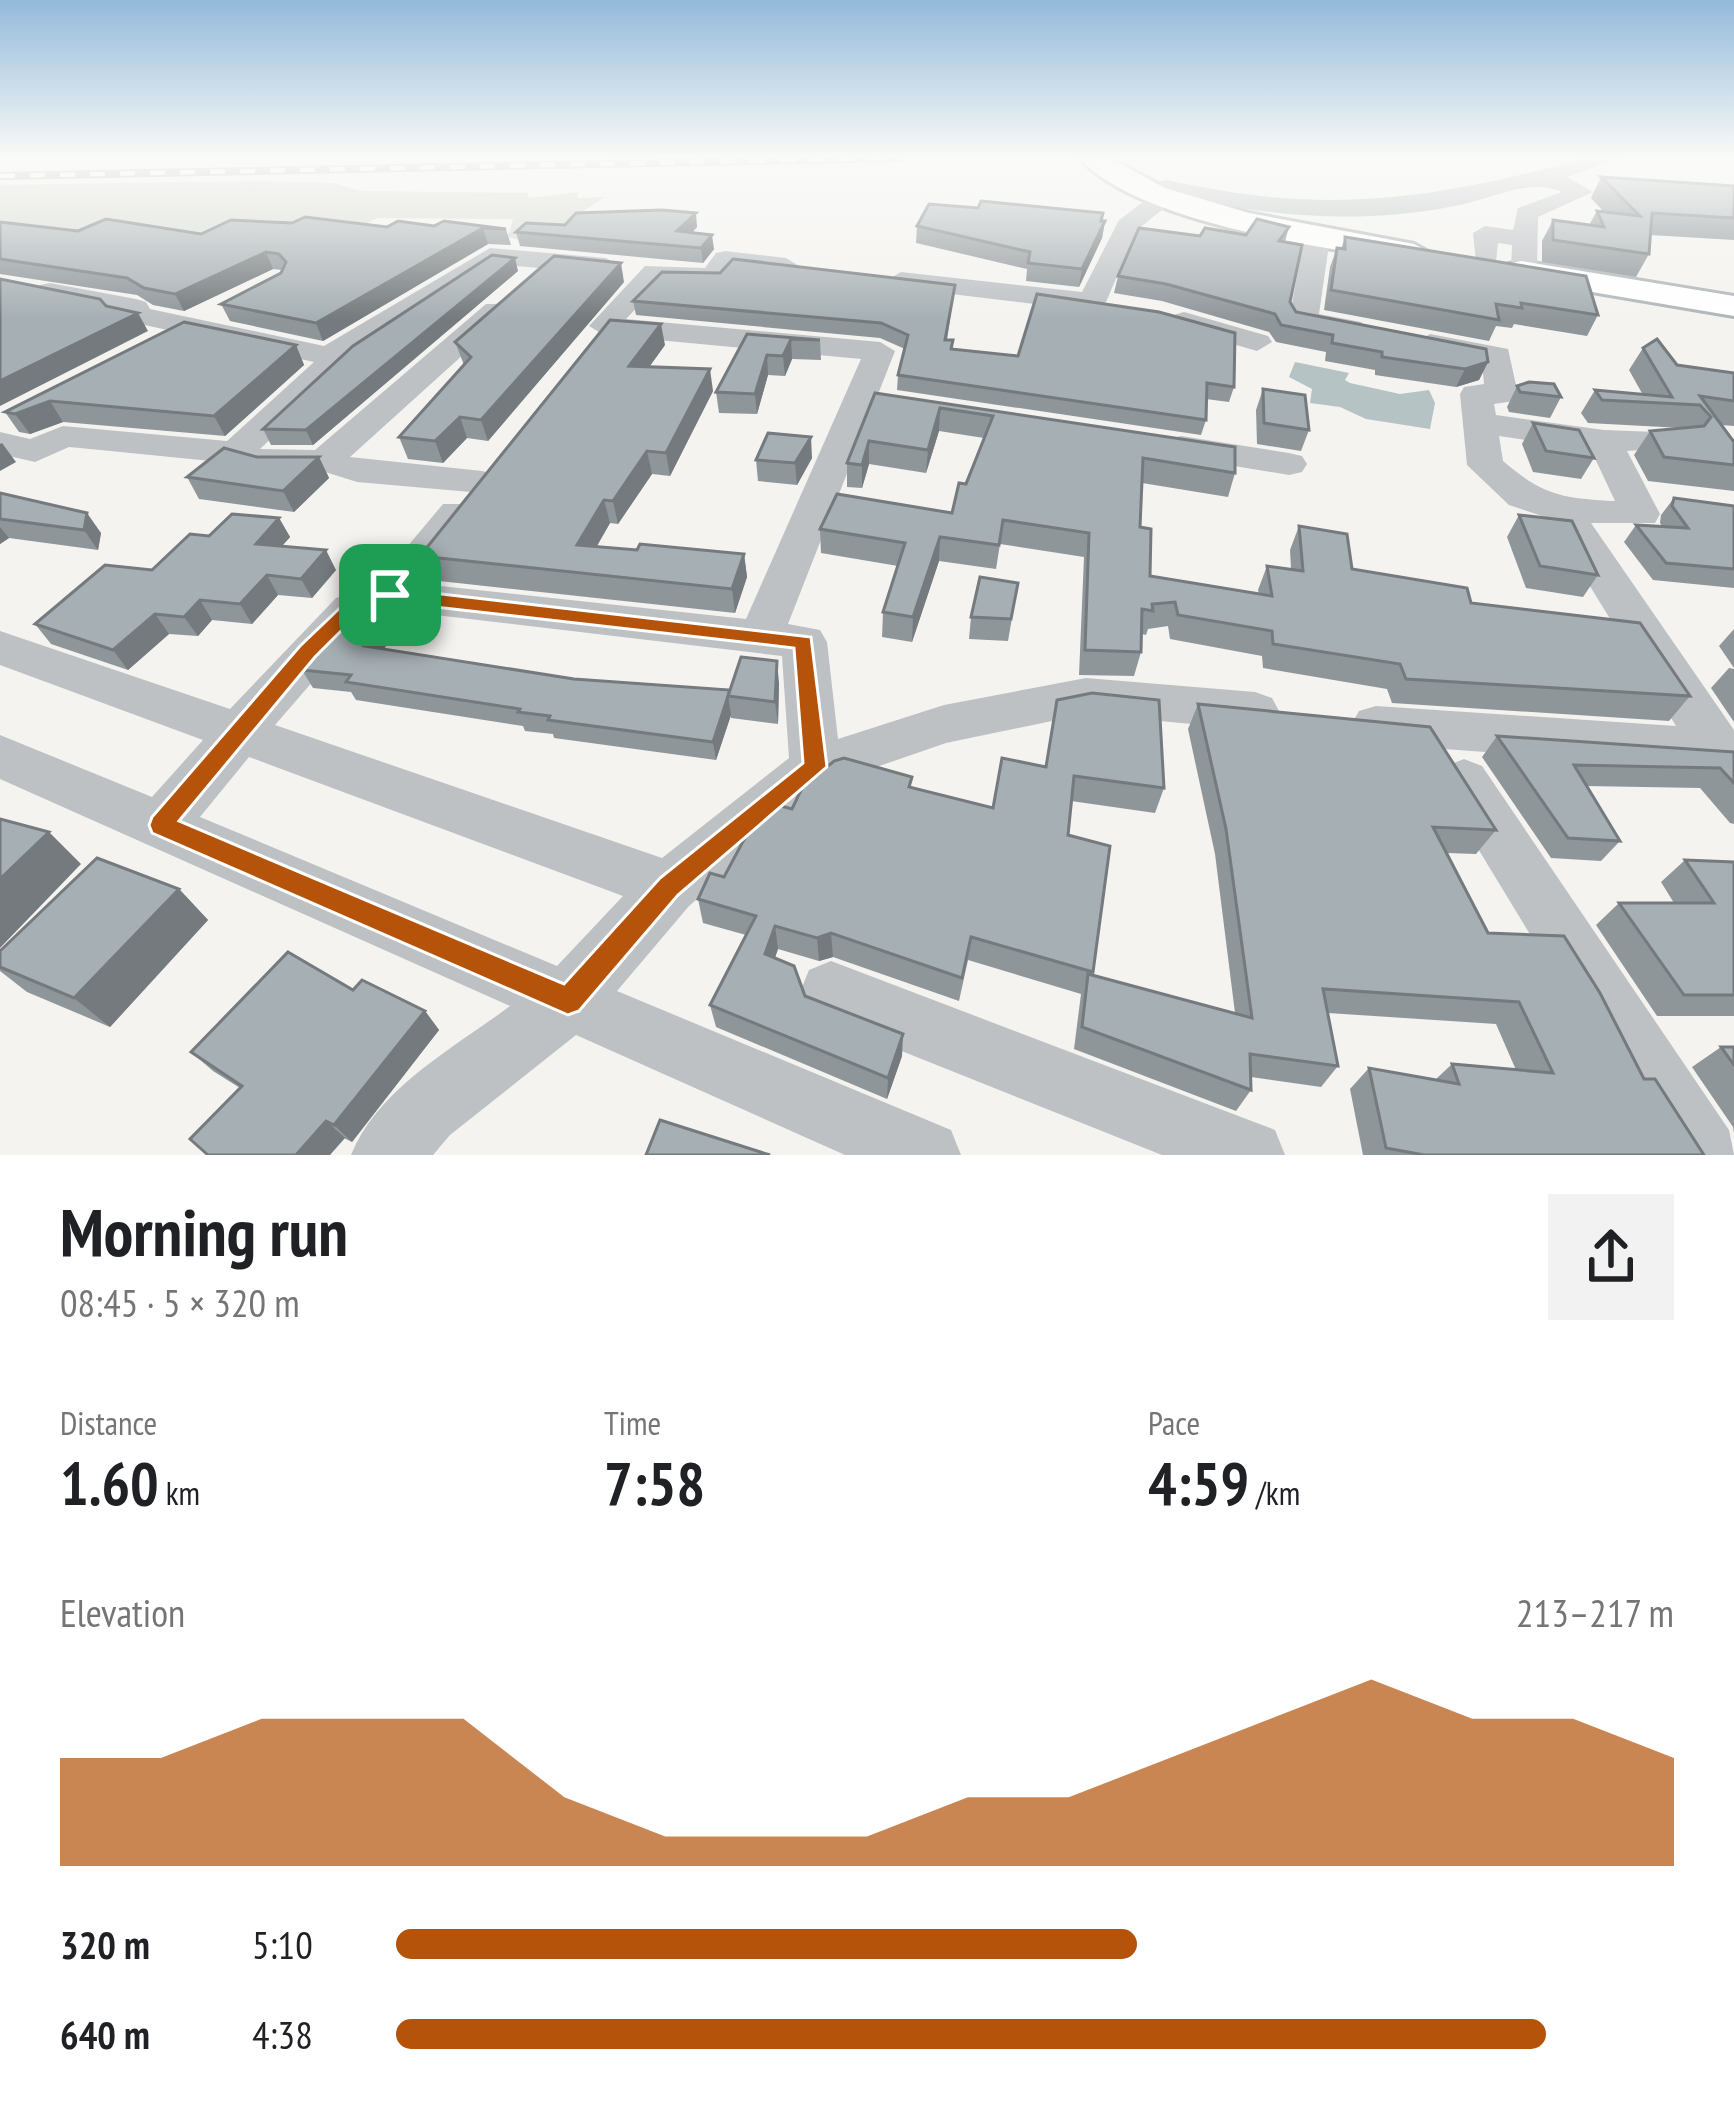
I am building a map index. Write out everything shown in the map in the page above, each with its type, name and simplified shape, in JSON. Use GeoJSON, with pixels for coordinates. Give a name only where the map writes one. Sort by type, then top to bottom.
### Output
{"type":"FeatureCollection","features":[{"type":"Feature","properties":{"kind":"main road"},"geometry":{"type":"LineString","coordinates":[[1234,212],[1316,238],[1486,265],[1526,255],[1734,306]]}},
{"type":"Feature","properties":{"kind":"street"},"geometry":{"type":"LineString","coordinates":[[860,275],[1104,304],[1112,247],[1138,212]]}},
{"type":"Feature","properties":{"kind":"street"},"geometry":{"type":"LineString","coordinates":[[1526,255],[1529,212]]}},
{"type":"Feature","properties":{"kind":"street"},"geometry":{"type":"LineString","coordinates":[[1316,238],[1304,320],[1497,356],[1502,394],[1476,394],[1485,465],[1522,497],[1562,510],[1641,514],[1604,440]]}},
{"type":"Feature","properties":{"kind":"street"},"geometry":{"type":"LineString","coordinates":[[235,453],[345,350],[490,256],[712,277],[725,259],[815,270]]}},
{"type":"Feature","properties":{"kind":"street"},"geometry":{"type":"LineString","coordinates":[[325,460],[551,262]]}},
{"type":"Feature","properties":{"kind":"street"},"geometry":{"type":"LineString","coordinates":[[580,358],[655,272]]}},
{"type":"Feature","properties":{"kind":"street"},"geometry":{"type":"LineString","coordinates":[[29,287],[324,355],[345,350]]}},
{"type":"Feature","properties":{"kind":"street"},"geometry":{"type":"LineString","coordinates":[[148,349],[224,308]]}},
{"type":"Feature","properties":{"kind":"street"},"geometry":{"type":"LineString","coordinates":[[1161,314],[1257,342]]}},
{"type":"Feature","properties":{"kind":"street"},"geometry":{"type":"LineString","coordinates":[[604,326],[880,351],[760,638]]}},
{"type":"Feature","properties":{"kind":"street"},"geometry":{"type":"LineString","coordinates":[[859,399],[904,406]]}},
{"type":"Feature","properties":{"kind":"street"},"geometry":{"type":"LineString","coordinates":[[1479,423],[1604,440],[1672,440]]}},
{"type":"Feature","properties":{"kind":"street"},"geometry":{"type":"LineString","coordinates":[[7,427],[35,451],[63,436],[235,453],[268,463],[325,460],[358,471],[482,482]]}},
{"type":"Feature","properties":{"kind":"street"},"geometry":{"type":"LineString","coordinates":[[1153,443],[1289,464]]}},
{"type":"Feature","properties":{"kind":"street"},"geometry":{"type":"LineString","coordinates":[[390,595],[506,452]]}},
{"type":"Feature","properties":{"kind":"street"},"geometry":{"type":"LineString","coordinates":[[1633,495],[1673,500]]}},
{"type":"Feature","properties":{"kind":"street"},"geometry":{"type":"LineString","coordinates":[[1562,510],[1725,748]]}},
{"type":"Feature","properties":{"kind":"street"},"geometry":{"type":"LineString","coordinates":[[161,825],[351,609],[390,595],[804,642],[815,767]]}},
{"type":"Feature","properties":{"kind":"street"},"geometry":{"type":"LineString","coordinates":[[0,646],[669,886]]}},
{"type":"Feature","properties":{"kind":"street"},"geometry":{"type":"LineString","coordinates":[[386,1155],[426,1111],[568,1001],[669,886],[815,767],[944,724],[1086,696],[1431,729],[1725,748]]}},
{"type":"Feature","properties":{"kind":"street"},"geometry":{"type":"LineString","coordinates":[[1431,729],[1704,1155]]}},
{"type":"Feature","properties":{"kind":"street"},"geometry":{"type":"LineString","coordinates":[[0,756],[926,1155]]}},
{"type":"Feature","properties":{"kind":"street"},"geometry":{"type":"LineString","coordinates":[[831,992],[1250,1155]]}},
{"type":"Feature","properties":{"kind":"shaded area"},"geometry":{"type":"Polygon","coordinates":[[[0,212],[582,212],[579,214],[604,216],[519,240],[508,237],[513,219],[378,218],[358,227],[188,241],[0,234],[0,212]]]}},
{"type":"Feature","properties":{"kind":"shaded area"},"geometry":{"type":"Polygon","coordinates":[[[1295,362],[1349,373],[1345,380],[1350,383],[1400,394],[1429,390],[1435,403],[1430,429],[1366,419],[1340,407],[1310,403],[1312,389],[1289,377],[1295,362]]]}},
{"type":"Feature","properties":{"kind":"building"},"geometry":{"type":"Polygon","coordinates":[[[925,212],[1092,212],[1103,213],[1101,221],[1105,221],[1082,269],[1028,263],[1030,252],[917,226],[925,212]]]}},
{"type":"Feature","properties":{"kind":"building"},"geometry":{"type":"Polygon","coordinates":[[[1597,212],[1640,216],[1636,212],[1734,212],[1734,218],[1652,213],[1649,254],[1553,240],[1553,220],[1604,227],[1597,212]]]}},
{"type":"Feature","properties":{"kind":"building"},"geometry":{"type":"Polygon","coordinates":[[[576,213],[696,213],[677,231],[712,235],[701,248],[516,232],[526,223],[565,225],[576,213]]]}},
{"type":"Feature","properties":{"kind":"building"},"geometry":{"type":"Polygon","coordinates":[[[305,217],[387,227],[398,221],[434,226],[444,221],[506,229],[483,228],[316,323],[221,304],[281,273],[286,262],[279,254],[266,252],[175,294],[144,288],[127,278],[0,259],[0,222],[78,231],[106,219],[201,234],[231,220],[292,223],[305,217]]]}},
{"type":"Feature","properties":{"kind":"building"},"geometry":{"type":"Polygon","coordinates":[[[1257,219],[1289,227],[1279,241],[1302,245],[1290,302],[1296,312],[1486,349],[1488,362],[1465,369],[1382,357],[1382,352],[1332,343],[1333,335],[1281,325],[1275,314],[1118,276],[1139,228],[1200,236],[1205,228],[1246,235],[1257,219]]]}},
{"type":"Feature","properties":{"kind":"building"},"geometry":{"type":"Polygon","coordinates":[[[1345,237],[1586,276],[1598,315],[1521,303],[1522,308],[1496,304],[1499,320],[1331,290],[1337,248],[1345,249],[1345,237]]]}},
{"type":"Feature","properties":{"kind":"building"},"geometry":{"type":"Polygon","coordinates":[[[492,255],[515,258],[306,430],[263,429],[353,346],[492,255]]]}},
{"type":"Feature","properties":{"kind":"building"},"geometry":{"type":"Polygon","coordinates":[[[554,256],[621,263],[481,420],[460,417],[435,441],[399,437],[471,357],[455,342],[554,256]]]}},
{"type":"Feature","properties":{"kind":"building"},"geometry":{"type":"Polygon","coordinates":[[[733,259],[955,285],[945,340],[953,340],[951,349],[1018,356],[1037,294],[1159,312],[1235,333],[1234,387],[1207,383],[1206,420],[898,375],[908,335],[881,323],[633,301],[662,272],[720,273],[733,259]]]}},
{"type":"Feature","properties":{"kind":"building"},"geometry":{"type":"Polygon","coordinates":[[[0,279],[100,299],[106,306],[138,313],[0,381],[0,279]]]}},
{"type":"Feature","properties":{"kind":"building"},"geometry":{"type":"Polygon","coordinates":[[[610,320],[661,324],[629,366],[710,369],[666,453],[647,451],[613,501],[604,500],[577,545],[637,550],[640,544],[744,554],[732,589],[420,556],[610,320]]]}},
{"type":"Feature","properties":{"kind":"building"},"geometry":{"type":"Polygon","coordinates":[[[184,322],[296,345],[214,416],[50,401],[15,414],[5,412],[184,322]]]}},
{"type":"Feature","properties":{"kind":"building"},"geometry":{"type":"Polygon","coordinates":[[[747,334],[820,340],[791,339],[783,356],[767,355],[755,394],[716,392],[747,334]]]}},
{"type":"Feature","properties":{"kind":"building"},"geometry":{"type":"Polygon","coordinates":[[[1657,339],[1677,365],[1734,373],[1734,401],[1700,396],[1734,442],[1734,465],[1664,457],[1650,431],[1704,426],[1711,417],[1700,405],[1602,400],[1595,390],[1672,397],[1643,348],[1657,339]]]}},
{"type":"Feature","properties":{"kind":"building"},"geometry":{"type":"Polygon","coordinates":[[[1554,384],[1561,397],[1520,392],[1517,386],[1554,384]]]}},
{"type":"Feature","properties":{"kind":"building"},"geometry":{"type":"Polygon","coordinates":[[[1263,389],[1305,395],[1309,430],[1264,423],[1263,389]]]}},
{"type":"Feature","properties":{"kind":"building"},"geometry":{"type":"Polygon","coordinates":[[[875,393],[1235,447],[1235,473],[1143,458],[1140,527],[1151,529],[1150,576],[1272,596],[1267,566],[1303,571],[1299,526],[1347,534],[1352,569],[1467,588],[1471,603],[1640,623],[1690,696],[1406,679],[1400,664],[1273,644],[1272,631],[1178,615],[1175,602],[1152,604],[1153,611],[1142,609],[1141,652],[1085,650],[1089,533],[1003,520],[999,545],[940,537],[913,617],[883,612],[905,543],[820,529],[837,494],[952,513],[959,483],[966,484],[993,416],[940,408],[928,450],[869,441],[862,465],[847,463],[875,393]]]}},
{"type":"Feature","properties":{"kind":"building"},"geometry":{"type":"Polygon","coordinates":[[[1533,423],[1579,430],[1594,458],[1546,451],[1533,423]]]}},
{"type":"Feature","properties":{"kind":"building"},"geometry":{"type":"Polygon","coordinates":[[[768,433],[811,437],[795,463],[756,460],[768,433]]]}},
{"type":"Feature","properties":{"kind":"building"},"geometry":{"type":"Polygon","coordinates":[[[224,448],[257,457],[319,457],[283,491],[187,477],[224,448]]]}},
{"type":"Feature","properties":{"kind":"building"},"geometry":{"type":"Polygon","coordinates":[[[0,493],[87,513],[84,530],[0,519],[0,493]]]}},
{"type":"Feature","properties":{"kind":"building"},"geometry":{"type":"Polygon","coordinates":[[[1674,498],[1734,506],[1734,569],[1666,563],[1636,525],[1688,528],[1672,506],[1674,498]]]}},
{"type":"Feature","properties":{"kind":"building"},"geometry":{"type":"Polygon","coordinates":[[[232,514],[279,518],[256,544],[326,550],[301,579],[267,575],[240,604],[200,600],[184,617],[155,614],[113,650],[35,624],[105,565],[152,570],[190,534],[209,536],[232,514]]]}},
{"type":"Feature","properties":{"kind":"building"},"geometry":{"type":"Polygon","coordinates":[[[1519,515],[1572,521],[1598,575],[1540,566],[1519,515]]]}},
{"type":"Feature","properties":{"kind":"building"},"geometry":{"type":"Polygon","coordinates":[[[980,577],[1018,583],[1011,619],[971,617],[980,577]]]}},
{"type":"Feature","properties":{"kind":"building"},"geometry":{"type":"Polygon","coordinates":[[[385,596],[398,598],[364,646],[574,679],[730,690],[713,742],[548,720],[550,716],[518,712],[520,709],[346,682],[351,675],[302,670],[360,606],[385,596]]]}},
{"type":"Feature","properties":{"kind":"building"},"geometry":{"type":"Polygon","coordinates":[[[741,657],[777,661],[775,702],[728,696],[741,657]]]}},
{"type":"Feature","properties":{"kind":"building"},"geometry":{"type":"Polygon","coordinates":[[[1092,693],[1159,700],[1164,788],[1074,776],[1068,835],[1110,846],[1093,972],[971,937],[962,978],[831,933],[817,938],[775,926],[765,954],[794,966],[805,996],[903,1034],[888,1078],[710,1005],[756,916],[698,899],[710,873],[724,877],[747,834],[781,806],[792,809],[802,788],[834,761],[844,758],[912,777],[909,787],[993,808],[1002,758],[1046,767],[1057,700],[1092,693]]]}},
{"type":"Feature","properties":{"kind":"building"},"geometry":{"type":"Polygon","coordinates":[[[1198,704],[1430,727],[1496,830],[1433,827],[1488,933],[1564,936],[1644,1079],[1655,1079],[1704,1155],[1424,1155],[1386,1148],[1369,1068],[1459,1084],[1452,1064],[1553,1073],[1519,1002],[1323,989],[1338,1066],[1250,1054],[1251,1090],[1082,1027],[1088,974],[1252,1018],[1226,829],[1198,704]]]}},
{"type":"Feature","properties":{"kind":"building"},"geometry":{"type":"Polygon","coordinates":[[[1497,736],[1734,752],[1734,783],[1720,768],[1574,765],[1620,841],[1568,838],[1497,736]]]}},
{"type":"Feature","properties":{"kind":"building"},"geometry":{"type":"Polygon","coordinates":[[[0,819],[49,832],[0,879],[0,819]]]}},
{"type":"Feature","properties":{"kind":"building"},"geometry":{"type":"Polygon","coordinates":[[[97,858],[179,889],[74,998],[0,967],[0,951],[97,858]]]}},
{"type":"Feature","properties":{"kind":"building"},"geometry":{"type":"Polygon","coordinates":[[[1685,860],[1734,862],[1734,995],[1684,995],[1619,903],[1714,903],[1685,860]]]}},
{"type":"Feature","properties":{"kind":"building"},"geometry":{"type":"Polygon","coordinates":[[[288,952],[353,990],[362,980],[425,1011],[334,1125],[326,1121],[296,1155],[208,1155],[190,1139],[242,1086],[191,1052],[288,952]]]}},
{"type":"Feature","properties":{"kind":"building"},"geometry":{"type":"Polygon","coordinates":[[[1721,1047],[1734,1047],[1734,1065],[1721,1047]]]}},
{"type":"Feature","properties":{"kind":"building"},"geometry":{"type":"Polygon","coordinates":[[[660,1120],[770,1155],[646,1155],[660,1120]]]}},
{"type":"Feature","properties":{"kind":"route"},"geometry":{"type":"LineString","coordinates":[[390,595],[804,642],[815,767],[669,886],[568,1001],[161,825],[308,652],[351,609],[390,595]]}}]}
